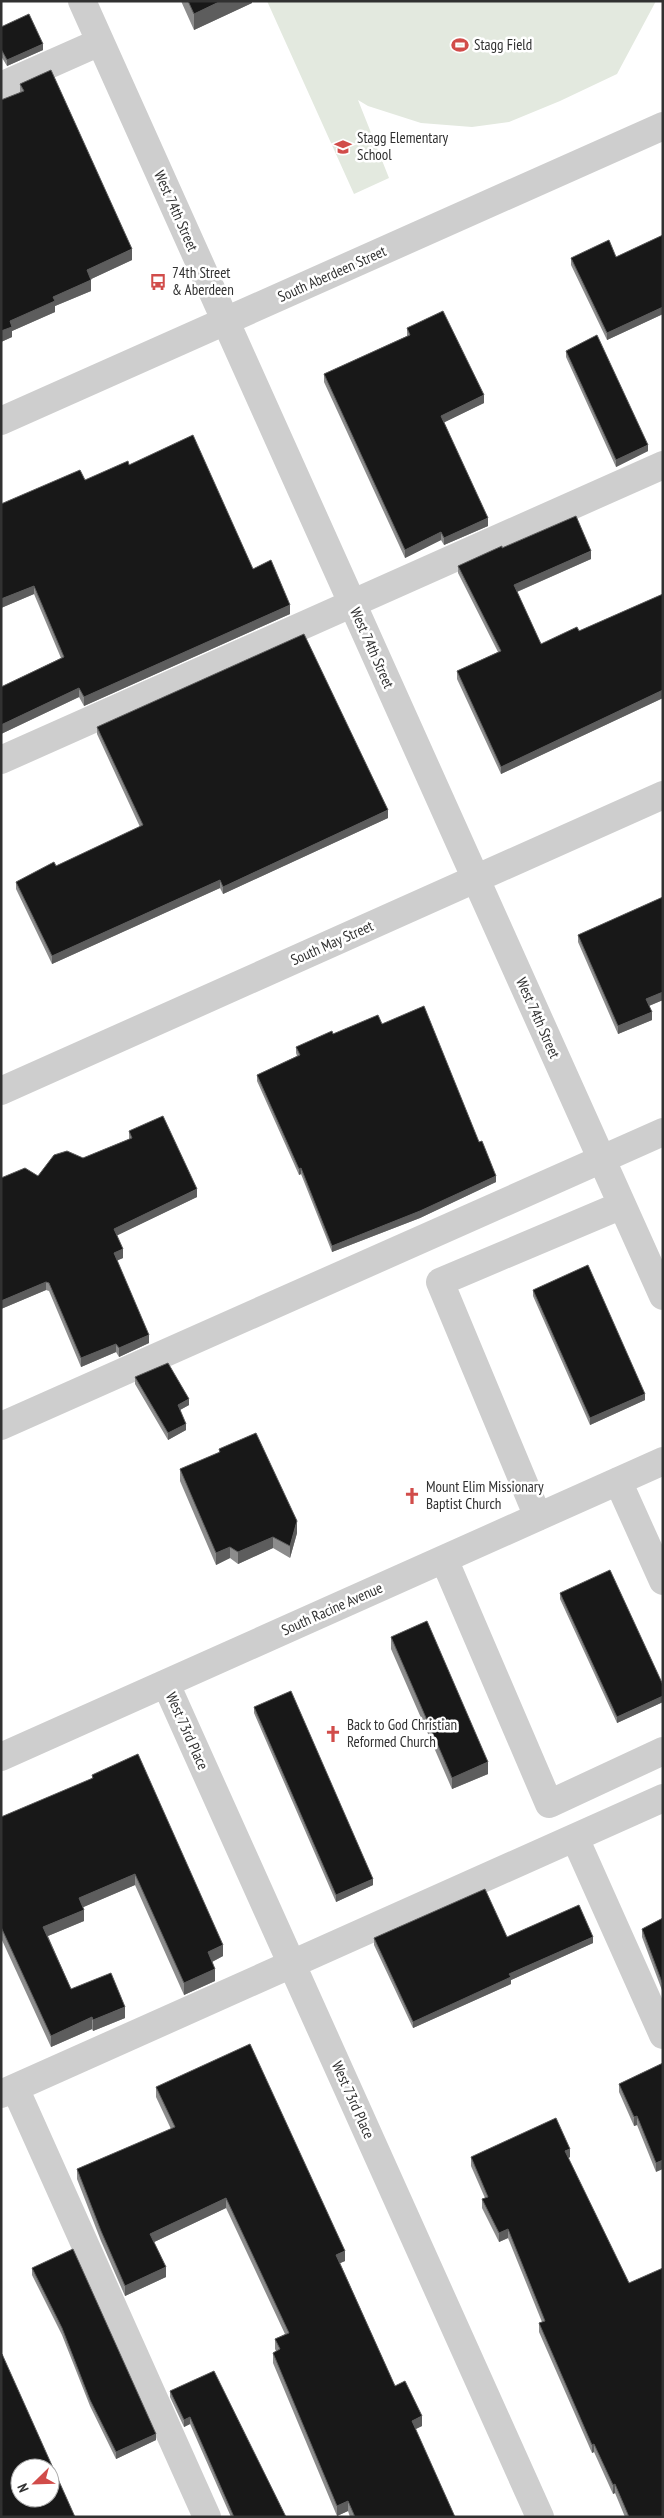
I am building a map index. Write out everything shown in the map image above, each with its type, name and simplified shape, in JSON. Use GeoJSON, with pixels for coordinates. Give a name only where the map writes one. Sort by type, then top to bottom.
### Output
{"type":"FeatureCollection","features":[{"type":"Feature","properties":{"kind":"street","name":"West 74th Street"},"geometry":{"type":"LineString","coordinates":[[82,1],[663,1296]]}},
{"type":"Feature","properties":{"kind":"street"},"geometry":{"type":"LineString","coordinates":[[1,86],[100,42]]}},
{"type":"Feature","properties":{"kind":"street","name":"South Aberdeen Street"},"geometry":{"type":"LineString","coordinates":[[1,421],[663,126]]}},
{"type":"Feature","properties":{"kind":"street"},"geometry":{"type":"LineString","coordinates":[[1,760],[353,605],[663,465]]}},
{"type":"Feature","properties":{"kind":"street","name":"South May Street"},"geometry":{"type":"LineString","coordinates":[[1,1091],[663,796]]}},
{"type":"Feature","properties":{"kind":"street"},"geometry":{"type":"LineString","coordinates":[[1,1426],[663,1132]]}},
{"type":"Feature","properties":{"kind":"street"},"geometry":{"type":"LineString","coordinates":[[538,1517],[440,1282],[622,1205]]}},
{"type":"Feature","properties":{"kind":"street","name":"South Racine Avenue"},"geometry":{"type":"LineString","coordinates":[[1,1757],[663,1461]]}},
{"type":"Feature","properties":{"kind":"street"},"geometry":{"type":"LineString","coordinates":[[618,1481],[663,1581]]}},
{"type":"Feature","properties":{"kind":"street"},"geometry":{"type":"LineString","coordinates":[[444,1559],[549,1804],[663,1751]]}},
{"type":"Feature","properties":{"kind":"street","name":"West 73rd Place"},"geometry":{"type":"LineString","coordinates":[[166,1684],[540,2517]]}},
{"type":"Feature","properties":{"kind":"street"},"geometry":{"type":"LineString","coordinates":[[207,2517],[8,2092],[663,1798]]}},
{"type":"Feature","properties":{"kind":"street"},"geometry":{"type":"LineString","coordinates":[[575,1838],[663,2035]]}},
{"type":"Feature","properties":{"kind":"shaded area"},"geometry":{"type":"Polygon","coordinates":[[[267,1],[656,1],[617,74],[560,101],[509,122],[472,127],[421,123],[368,106],[358,100],[389,178],[354,194],[267,1]]]}},
{"type":"Feature","properties":{"kind":"building"},"geometry":{"type":"Polygon","coordinates":[[[188,1],[221,1],[194,14],[188,1]]]}},
{"type":"Feature","properties":{"kind":"building"},"geometry":{"type":"Polygon","coordinates":[[[29,14],[43,44],[7,60],[1,49],[1,27],[29,14]]]}},
{"type":"Feature","properties":{"kind":"building"},"geometry":{"type":"Polygon","coordinates":[[[51,70],[132,249],[87,270],[91,280],[53,297],[55,301],[10,321],[12,327],[1,331],[1,100],[24,91],[20,84],[51,70]]]}},
{"type":"Feature","properties":{"kind":"building"},"geometry":{"type":"Polygon","coordinates":[[[663,235],[663,307],[607,333],[571,258],[609,240],[616,257],[663,235]]]}},
{"type":"Feature","properties":{"kind":"building"},"geometry":{"type":"Polygon","coordinates":[[[443,311],[484,395],[441,416],[488,518],[444,538],[441,532],[405,550],[324,374],[410,335],[407,328],[443,311]]]}},
{"type":"Feature","properties":{"kind":"building"},"geometry":{"type":"Polygon","coordinates":[[[597,335],[648,445],[616,460],[566,351],[597,335]]]}},
{"type":"Feature","properties":{"kind":"building"},"geometry":{"type":"Polygon","coordinates":[[[193,435],[253,569],[271,560],[290,605],[84,697],[79,688],[1,725],[1,687],[64,657],[34,586],[1,599],[1,504],[80,470],[85,480],[128,461],[129,465],[193,435]]]}},
{"type":"Feature","properties":{"kind":"building"},"geometry":{"type":"Polygon","coordinates":[[[576,516],[591,551],[514,585],[541,644],[577,627],[579,631],[663,594],[663,690],[501,767],[457,671],[501,651],[458,566],[576,516]]]}},
{"type":"Feature","properties":{"kind":"building"},"geometry":{"type":"Polygon","coordinates":[[[304,634],[388,810],[223,887],[220,880],[52,956],[16,882],[54,862],[56,866],[143,825],[97,727],[304,634]]]}},
{"type":"Feature","properties":{"kind":"building"},"geometry":{"type":"Polygon","coordinates":[[[663,897],[663,992],[646,999],[652,1012],[618,1026],[578,935],[663,897]]]}},
{"type":"Feature","properties":{"kind":"building"},"geometry":{"type":"Polygon","coordinates":[[[424,1006],[479,1142],[482,1141],[496,1176],[420,1211],[332,1246],[301,1168],[299,1169],[257,1075],[300,1055],[296,1047],[332,1031],[333,1034],[378,1015],[382,1024],[424,1006]]]}},
{"type":"Feature","properties":{"kind":"building"},"geometry":{"type":"Polygon","coordinates":[[[163,1116],[197,1189],[114,1229],[123,1249],[114,1253],[149,1335],[119,1348],[116,1344],[81,1358],[49,1283],[46,1282],[1,1301],[1,1178],[25,1168],[38,1176],[54,1155],[67,1151],[83,1158],[132,1138],[129,1131],[163,1116]]]}},
{"type":"Feature","properties":{"kind":"building"},"geometry":{"type":"Polygon","coordinates":[[[588,1265],[645,1394],[590,1418],[533,1290],[588,1265]]]}},
{"type":"Feature","properties":{"kind":"building"},"geometry":{"type":"Polygon","coordinates":[[[168,1363],[189,1399],[178,1405],[186,1424],[168,1433],[135,1377],[168,1363]]]}},
{"type":"Feature","properties":{"kind":"building"},"geometry":{"type":"Polygon","coordinates":[[[256,1433],[297,1521],[290,1546],[273,1537],[238,1552],[230,1547],[216,1553],[180,1469],[220,1452],[219,1449],[256,1433]]]}},
{"type":"Feature","properties":{"kind":"building"},"geometry":{"type":"Polygon","coordinates":[[[610,1570],[663,1685],[663,1696],[617,1717],[560,1593],[610,1570]]]}},
{"type":"Feature","properties":{"kind":"building"},"geometry":{"type":"Polygon","coordinates":[[[427,1621],[488,1762],[452,1778],[391,1637],[427,1621]]]}},
{"type":"Feature","properties":{"kind":"building"},"geometry":{"type":"Polygon","coordinates":[[[291,1691],[373,1879],[336,1895],[254,1707],[291,1691]]]}},
{"type":"Feature","properties":{"kind":"building"},"geometry":{"type":"Polygon","coordinates":[[[138,1754],[223,1945],[208,1952],[215,1969],[184,1983],[135,1874],[79,1898],[84,1910],[43,1927],[71,1989],[111,1973],[125,2007],[93,2020],[92,2017],[51,2036],[1,1927],[1,1817],[93,1778],[92,1775],[138,1754]]]}},
{"type":"Feature","properties":{"kind":"building"},"geometry":{"type":"Polygon","coordinates":[[[485,1889],[507,1937],[579,1905],[593,1937],[509,1974],[511,1977],[413,2022],[374,1938],[485,1889]]]}},
{"type":"Feature","properties":{"kind":"building"},"geometry":{"type":"Polygon","coordinates":[[[663,1918],[663,1985],[642,1929],[663,1918]]]}},
{"type":"Feature","properties":{"kind":"building"},"geometry":{"type":"Polygon","coordinates":[[[250,2044],[345,2251],[336,2255],[395,2386],[405,2381],[422,2416],[412,2421],[455,2517],[355,2517],[348,2501],[337,2506],[273,2353],[280,2349],[275,2339],[289,2333],[226,2198],[150,2234],[166,2267],[125,2286],[101,2231],[77,2169],[175,2127],[156,2087],[250,2044]]]}},
{"type":"Feature","properties":{"kind":"building"},"geometry":{"type":"Polygon","coordinates":[[[663,2063],[663,2160],[656,2163],[637,2116],[634,2117],[619,2084],[663,2063]]]}},
{"type":"Feature","properties":{"kind":"building"},"geometry":{"type":"Polygon","coordinates":[[[556,2118],[570,2149],[565,2151],[629,2283],[663,2268],[663,2517],[629,2517],[615,2484],[613,2485],[594,2444],[592,2445],[539,2323],[545,2321],[508,2229],[499,2233],[482,2199],[488,2197],[471,2157],[556,2118]]]}},
{"type":"Feature","properties":{"kind":"building"},"geometry":{"type":"Polygon","coordinates":[[[73,2249],[156,2434],[116,2452],[90,2400],[62,2328],[32,2268],[73,2249]]]}},
{"type":"Feature","properties":{"kind":"building"},"geometry":{"type":"Polygon","coordinates":[[[1,2353],[49,2458],[10,2458],[10,2508],[60,2508],[60,2484],[75,2517],[1,2517],[1,2353]]]}},
{"type":"Feature","properties":{"kind":"building"},"geometry":{"type":"Polygon","coordinates":[[[214,2371],[286,2517],[234,2517],[190,2417],[184,2420],[170,2391],[214,2371]]]}},
{"type":"Feature","properties":{"kind":"place","name":"Stagg Field"},"geometry":{"type":"Point","coordinates":[460,45]}},
{"type":"Feature","properties":{"kind":"place","name":"Stagg Elementary School"},"geometry":{"type":"Point","coordinates":[343,147]}},
{"type":"Feature","properties":{"kind":"place","name":"74th Street & Aberdeen"},"geometry":{"type":"Point","coordinates":[158,282]}},
{"type":"Feature","properties":{"kind":"place","name":"Mount Elim Missionary Baptist Church"},"geometry":{"type":"Point","coordinates":[412,1496]}},
{"type":"Feature","properties":{"kind":"place","name":"Back to God Christian Reformed Church"},"geometry":{"type":"Point","coordinates":[333,1734]}}]}
